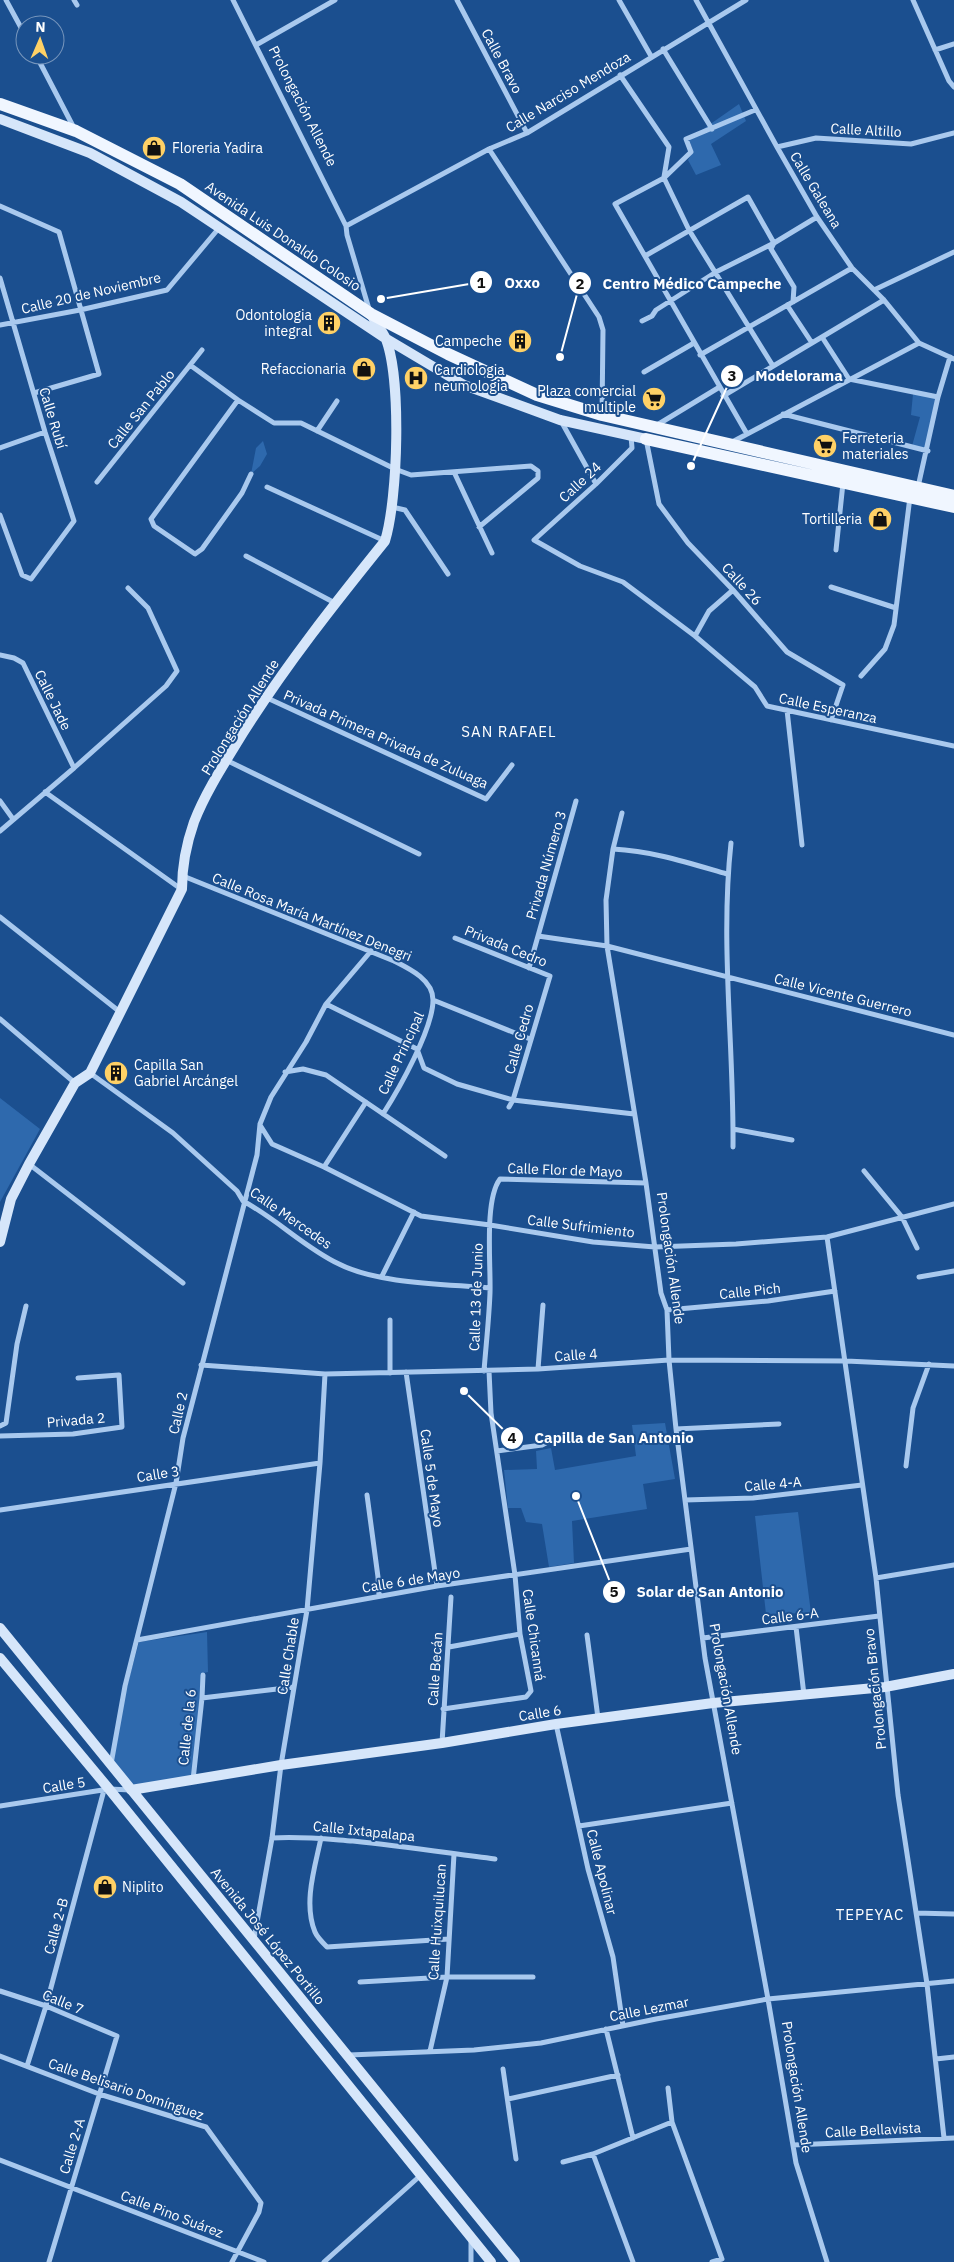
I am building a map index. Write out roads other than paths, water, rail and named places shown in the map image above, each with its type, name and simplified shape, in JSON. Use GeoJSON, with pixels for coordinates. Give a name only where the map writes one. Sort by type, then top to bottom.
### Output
{"type":"FeatureCollection","features":[{"type":"Feature","properties":{"kind":"main road","name":"Avenida Luis Donaldo Colosio"},"geometry":{"type":"LineString","coordinates":[[0,104],[76,131],[180,184],[371,314],[448,354],[537,395],[602,416],[731,443],[824,472],[914,492],[954,496]]}},
{"type":"Feature","properties":{"kind":"main road","name":"Avenida Luis Donaldo Colosio"},"geometry":{"type":"LineString","coordinates":[[0,119],[90,153],[181,202],[385,338],[464,386],[560,420],[646,439]]}},
{"type":"Feature","properties":{"kind":"main road"},"geometry":{"type":"LineString","coordinates":[[371,314],[385,338]]}},
{"type":"Feature","properties":{"kind":"main road","name":"Prolongación Allende"},"geometry":{"type":"LineString","coordinates":[[0,1242],[11,1199],[29,1164],[75,1083],[90,1072],[182,889],[182,876],[194,823],[226,760],[310,635],[385,541],[392,507],[396,389],[385,338]]}},
{"type":"Feature","properties":{"kind":"main road"},"geometry":{"type":"LineString","coordinates":[[646,439],[824,472],[843,482],[914,492],[954,507]]}},
{"type":"Feature","properties":{"kind":"main road","name":"Avenida José López Portillo"},"geometry":{"type":"LineString","coordinates":[[0,1628],[515,2262]]}},
{"type":"Feature","properties":{"kind":"main road"},"geometry":{"type":"LineString","coordinates":[[0,1658],[491,2262]]}},
{"type":"Feature","properties":{"kind":"main road","name":"Calle 6"},"geometry":{"type":"LineString","coordinates":[[131,1790],[281,1765],[442,1743],[598,1718],[713,1703],[885,1687],[954,1674]]}},
{"type":"Feature","properties":{"kind":"main road"},"geometry":{"type":"LineString","coordinates":[[316,2045],[331,2034]]}},
{"type":"Feature","properties":{"kind":"street"},"geometry":{"type":"LineString","coordinates":[[6,0],[15,17]]}},
{"type":"Feature","properties":{"kind":"street"},"geometry":{"type":"LineString","coordinates":[[74,0],[77,6]]}},
{"type":"Feature","properties":{"kind":"street","name":"Prolongación Allende"},"geometry":{"type":"LineString","coordinates":[[233,0],[346,226],[371,314]]}},
{"type":"Feature","properties":{"kind":"street"},"geometry":{"type":"LineString","coordinates":[[256,45],[335,0]]}},
{"type":"Feature","properties":{"kind":"street","name":"Calle Bravo"},"geometry":{"type":"LineString","coordinates":[[457,0],[527,133]]}},
{"type":"Feature","properties":{"kind":"street"},"geometry":{"type":"LineString","coordinates":[[619,0],[651,56]]}},
{"type":"Feature","properties":{"kind":"street","name":"Calle Galeana"},"geometry":{"type":"LineString","coordinates":[[696,0],[755,110],[818,217],[852,268],[884,300],[920,343],[952,358]]}},
{"type":"Feature","properties":{"kind":"street","name":"Calle Narciso Mendoza"},"geometry":{"type":"LineString","coordinates":[[346,226],[489,149],[527,133],[746,0]]}},
{"type":"Feature","properties":{"kind":"street"},"geometry":{"type":"LineString","coordinates":[[913,0],[949,80],[954,87]]}},
{"type":"Feature","properties":{"kind":"street"},"geometry":{"type":"LineString","coordinates":[[935,50],[954,44]]}},
{"type":"Feature","properties":{"kind":"street"},"geometry":{"type":"LineString","coordinates":[[663,49],[712,130]]}},
{"type":"Feature","properties":{"kind":"street"},"geometry":{"type":"LineString","coordinates":[[41,65],[76,131]]}},
{"type":"Feature","properties":{"kind":"street"},"geometry":{"type":"LineString","coordinates":[[620,75],[668,147],[664,178],[689,230],[774,366]]}},
{"type":"Feature","properties":{"kind":"street"},"geometry":{"type":"LineString","coordinates":[[747,434],[718,388],[614,204],[664,178],[691,152],[686,139],[712,130],[755,110]]}},
{"type":"Feature","properties":{"kind":"street","name":"Calle Altillo"},"geometry":{"type":"LineString","coordinates":[[777,147],[816,138],[911,144],[954,133]]}},
{"type":"Feature","properties":{"kind":"street"},"geometry":{"type":"LineString","coordinates":[[489,149],[599,318],[603,330],[602,416]]}},
{"type":"Feature","properties":{"kind":"street"},"geometry":{"type":"LineString","coordinates":[[645,256],[748,197],[774,243]]}},
{"type":"Feature","properties":{"kind":"street"},"geometry":{"type":"LineString","coordinates":[[0,206],[59,232],[99,374],[34,393]]}},
{"type":"Feature","properties":{"kind":"street"},"geometry":{"type":"LineString","coordinates":[[642,321],[716,272],[774,243],[818,217]]}},
{"type":"Feature","properties":{"kind":"street","name":"Calle 20 de Noviembre"},"geometry":{"type":"LineString","coordinates":[[0,325],[80,310],[167,290],[220,227]]}},
{"type":"Feature","properties":{"kind":"street"},"geometry":{"type":"LineString","coordinates":[[774,243],[771,249],[794,287],[793,302]]}},
{"type":"Feature","properties":{"kind":"street"},"geometry":{"type":"LineString","coordinates":[[874,290],[954,252]]}},
{"type":"Feature","properties":{"kind":"street"},"geometry":{"type":"LineString","coordinates":[[700,354],[852,268]]}},
{"type":"Feature","properties":{"kind":"street","name":"Calle Rubí"},"geometry":{"type":"LineString","coordinates":[[0,278],[45,432],[74,521],[31,579],[22,575],[0,514]]}},
{"type":"Feature","properties":{"kind":"street"},"geometry":{"type":"LineString","coordinates":[[723,396],[884,300]]}},
{"type":"Feature","properties":{"kind":"street"},"geometry":{"type":"LineString","coordinates":[[786,305],[812,343]]}},
{"type":"Feature","properties":{"kind":"street"},"geometry":{"type":"LineString","coordinates":[[822,337],[849,379],[938,397]]}},
{"type":"Feature","properties":{"kind":"street"},"geometry":{"type":"LineString","coordinates":[[644,372],[694,343]]}},
{"type":"Feature","properties":{"kind":"street"},"geometry":{"type":"LineString","coordinates":[[731,443],[920,343]]}},
{"type":"Feature","properties":{"kind":"street","name":"Calle San Pablo"},"geometry":{"type":"LineString","coordinates":[[97,482],[202,350]]}},
{"type":"Feature","properties":{"kind":"street"},"geometry":{"type":"LineString","coordinates":[[860,676],[885,649],[894,625],[914,492],[928,451],[938,397],[952,358]]}},
{"type":"Feature","properties":{"kind":"street"},"geometry":{"type":"LineString","coordinates":[[190,365],[238,400],[274,423],[302,423],[394,470],[411,475],[531,466],[538,471],[538,478],[479,527]]}},
{"type":"Feature","properties":{"kind":"street"},"geometry":{"type":"LineString","coordinates":[[654,427],[718,388]]}},
{"type":"Feature","properties":{"kind":"street"},"geometry":{"type":"LineString","coordinates":[[238,400],[151,519],[154,526],[195,554],[202,549],[242,492],[251,474]]}},
{"type":"Feature","properties":{"kind":"street"},"geometry":{"type":"LineString","coordinates":[[317,431],[337,401]]}},
{"type":"Feature","properties":{"kind":"street"},"geometry":{"type":"LineString","coordinates":[[784,414],[928,451]]}},
{"type":"Feature","properties":{"kind":"street"},"geometry":{"type":"LineString","coordinates":[[560,420],[596,484]]}},
{"type":"Feature","properties":{"kind":"street"},"geometry":{"type":"LineString","coordinates":[[0,448],[45,432]]}},
{"type":"Feature","properties":{"kind":"street","name":"Calle 24"},"geometry":{"type":"LineString","coordinates":[[534,540],[596,484],[632,448],[631,436]]}},
{"type":"Feature","properties":{"kind":"street","name":"Calle 26"},"geometry":{"type":"LineString","coordinates":[[646,439],[659,504],[688,543],[733,590],[787,652],[843,685],[831,720]]}},
{"type":"Feature","properties":{"kind":"street"},"geometry":{"type":"LineString","coordinates":[[454,472],[492,553]]}},
{"type":"Feature","properties":{"kind":"street"},"geometry":{"type":"LineString","coordinates":[[836,550],[843,482]]}},
{"type":"Feature","properties":{"kind":"street"},"geometry":{"type":"LineString","coordinates":[[267,487],[385,541]]}},
{"type":"Feature","properties":{"kind":"street"},"geometry":{"type":"LineString","coordinates":[[392,507],[405,510],[448,574]]}},
{"type":"Feature","properties":{"kind":"street","name":"Calle Esperanza"},"geometry":{"type":"LineString","coordinates":[[534,540],[580,566],[623,582],[695,636],[755,688],[767,706],[954,746]]}},
{"type":"Feature","properties":{"kind":"street"},"geometry":{"type":"LineString","coordinates":[[246,556],[335,604]]}},
{"type":"Feature","properties":{"kind":"street"},"geometry":{"type":"LineString","coordinates":[[831,587],[896,608]]}},
{"type":"Feature","properties":{"kind":"street"},"geometry":{"type":"LineString","coordinates":[[0,831],[166,686],[177,671],[148,608],[128,588]]}},
{"type":"Feature","properties":{"kind":"street"},"geometry":{"type":"LineString","coordinates":[[695,636],[709,611],[733,590]]}},
{"type":"Feature","properties":{"kind":"street","name":"Calle Jade"},"geometry":{"type":"LineString","coordinates":[[0,656],[14,658],[23,663],[74,768]]}},
{"type":"Feature","properties":{"kind":"street","name":"Privada Primera Privada de Zuluaga"},"geometry":{"type":"LineString","coordinates":[[266,698],[486,799],[512,765]]}},
{"type":"Feature","properties":{"kind":"street"},"geometry":{"type":"LineString","coordinates":[[787,710],[802,845]]}},
{"type":"Feature","properties":{"kind":"street"},"geometry":{"type":"LineString","coordinates":[[226,760],[419,854]]}},
{"type":"Feature","properties":{"kind":"street"},"geometry":{"type":"LineString","coordinates":[[45,792],[182,889]]}},
{"type":"Feature","properties":{"kind":"street"},"geometry":{"type":"LineString","coordinates":[[0,801],[13,819]]}},
{"type":"Feature","properties":{"kind":"street","name":"Privada Número 3"},"geometry":{"type":"LineString","coordinates":[[529,968],[576,801]]}},
{"type":"Feature","properties":{"kind":"street","name":"Prolongación Allende"},"geometry":{"type":"LineString","coordinates":[[622,813],[613,849],[606,900],[607,946],[646,1183],[661,1293],[667,1310],[669,1360],[676,1429],[703,1638],[796,2163],[827,2262]]}},
{"type":"Feature","properties":{"kind":"street"},"geometry":{"type":"LineString","coordinates":[[731,843],[727,874],[726,977],[733,1095],[733,1147]]}},
{"type":"Feature","properties":{"kind":"street"},"geometry":{"type":"LineString","coordinates":[[613,849],[638,850],[671,857],[727,874]]}},
{"type":"Feature","properties":{"kind":"street","name":"Calle Rosa María Martínez Denegri"},"geometry":{"type":"LineString","coordinates":[[182,876],[394,961],[421,976],[433,994],[433,1000]]}},
{"type":"Feature","properties":{"kind":"street"},"geometry":{"type":"LineString","coordinates":[[0,917],[120,1012]]}},
{"type":"Feature","properties":{"kind":"street","name":"Calle Vicente Guerrero"},"geometry":{"type":"LineString","coordinates":[[538,936],[607,946],[954,1035]]}},
{"type":"Feature","properties":{"kind":"street","name":"Privada Cedro"},"geometry":{"type":"LineString","coordinates":[[455,938],[550,976]]}},
{"type":"Feature","properties":{"kind":"street","name":"Calle 2"},"geometry":{"type":"LineString","coordinates":[[111,1764],[126,1686],[176,1483],[183,1438],[200,1365],[236,1240],[243,1201],[257,1155],[260,1124],[271,1097],[285,1072],[306,1042],[326,1004],[370,951]]}},
{"type":"Feature","properties":{"kind":"street","name":"Calle Cedro"},"geometry":{"type":"LineString","coordinates":[[509,1107],[513,1100],[550,976]]}},
{"type":"Feature","properties":{"kind":"street"},"geometry":{"type":"LineString","coordinates":[[433,1000],[530,1039]]}},
{"type":"Feature","properties":{"kind":"street","name":"Calle Principal"},"geometry":{"type":"LineString","coordinates":[[383,1114],[400,1087],[417,1049],[433,1011],[433,1000]]}},
{"type":"Feature","properties":{"kind":"street"},"geometry":{"type":"LineString","coordinates":[[326,1004],[417,1049],[424,1068],[457,1084],[513,1100],[634,1114]]}},
{"type":"Feature","properties":{"kind":"street"},"geometry":{"type":"LineString","coordinates":[[0,1019],[75,1083]]}},
{"type":"Feature","properties":{"kind":"street"},"geometry":{"type":"LineString","coordinates":[[285,1072],[303,1069],[326,1075],[445,1156]]}},
{"type":"Feature","properties":{"kind":"street","name":"Calle Mercedes"},"geometry":{"type":"LineString","coordinates":[[90,1072],[173,1133],[237,1191],[243,1201],[340,1265],[360,1272],[382,1276],[490,1288]]}},
{"type":"Feature","properties":{"kind":"street","name":"Calle Principal"},"geometry":{"type":"LineString","coordinates":[[324,1167],[366,1102]]}},
{"type":"Feature","properties":{"kind":"street","name":"Calle Sufrimiento"},"geometry":{"type":"LineString","coordinates":[[260,1124],[272,1144],[324,1167],[421,1216],[593,1242],[655,1247],[736,1244],[827,1237],[954,1204]]}},
{"type":"Feature","properties":{"kind":"street"},"geometry":{"type":"LineString","coordinates":[[733,1129],[792,1140]]}},
{"type":"Feature","properties":{"kind":"street"},"geometry":{"type":"LineString","coordinates":[[29,1164],[183,1283]]}},
{"type":"Feature","properties":{"kind":"street"},"geometry":{"type":"LineString","coordinates":[[864,1171],[902,1217],[917,1248]]}},
{"type":"Feature","properties":{"kind":"street","name":"Calle Flor de Mayo"},"geometry":{"type":"LineString","coordinates":[[490,1225],[495,1186],[500,1179],[646,1183]]}},
{"type":"Feature","properties":{"kind":"street"},"geometry":{"type":"LineString","coordinates":[[382,1276],[414,1212]]}},
{"type":"Feature","properties":{"kind":"street","name":"Calle 13 de Junio"},"geometry":{"type":"LineString","coordinates":[[490,1225],[487,1371],[491,1413],[515,1575]]}},
{"type":"Feature","properties":{"kind":"street","name":"Prolongación Bravo"},"geometry":{"type":"LineString","coordinates":[[827,1237],[876,1578],[885,1687],[898,1795],[927,1984],[944,2138]]}},
{"type":"Feature","properties":{"kind":"street"},"geometry":{"type":"LineString","coordinates":[[919,1277],[954,1271]]}},
{"type":"Feature","properties":{"kind":"street","name":"Calle Pich"},"geometry":{"type":"LineString","coordinates":[[667,1310],[768,1301],[835,1291]]}},
{"type":"Feature","properties":{"kind":"street"},"geometry":{"type":"LineString","coordinates":[[538,1369],[542,1305]]}},
{"type":"Feature","properties":{"kind":"street"},"geometry":{"type":"LineString","coordinates":[[0,1426],[6,1423],[17,1344],[26,1306]]}},
{"type":"Feature","properties":{"kind":"street"},"geometry":{"type":"LineString","coordinates":[[390,1320],[390,1372]]}},
{"type":"Feature","properties":{"kind":"street","name":"Calle 4"},"geometry":{"type":"LineString","coordinates":[[200,1365],[325,1374],[538,1369],[669,1360],[846,1361],[954,1366]]}},
{"type":"Feature","properties":{"kind":"street"},"geometry":{"type":"LineString","coordinates":[[906,1466],[914,1408],[929,1364]]}},
{"type":"Feature","properties":{"kind":"street","name":"Calle 5 de Mayo"},"geometry":{"type":"LineString","coordinates":[[406,1372],[437,1586]]}},
{"type":"Feature","properties":{"kind":"street","name":"Calle Chable"},"geometry":{"type":"LineString","coordinates":[[254,1940],[272,1838],[281,1765],[307,1610],[320,1463],[325,1374]]}},
{"type":"Feature","properties":{"kind":"street","name":"Privada 2"},"geometry":{"type":"LineString","coordinates":[[0,1436],[73,1434],[122,1426],[119,1375],[78,1378]]}},
{"type":"Feature","properties":{"kind":"street"},"geometry":{"type":"LineString","coordinates":[[676,1429],[779,1424]]}},
{"type":"Feature","properties":{"kind":"street"},"geometry":{"type":"LineString","coordinates":[[497,1451],[542,1445],[557,1437]]}},
{"type":"Feature","properties":{"kind":"street","name":"Calle 3"},"geometry":{"type":"LineString","coordinates":[[0,1510],[320,1463]]}},
{"type":"Feature","properties":{"kind":"street","name":"Calle 4-A"},"geometry":{"type":"LineString","coordinates":[[686,1500],[753,1498],[862,1485]]}},
{"type":"Feature","properties":{"kind":"street"},"geometry":{"type":"LineString","coordinates":[[367,1495],[379,1596]]}},
{"type":"Feature","properties":{"kind":"street","name":"Calle 6 de Mayo"},"geometry":{"type":"LineString","coordinates":[[137,1640],[437,1586],[691,1549]]}},
{"type":"Feature","properties":{"kind":"street"},"geometry":{"type":"LineString","coordinates":[[876,1578],[954,1565]]}},
{"type":"Feature","properties":{"kind":"street","name":"Calle Chicanná"},"geometry":{"type":"LineString","coordinates":[[443,1709],[526,1697],[531,1691],[520,1634],[515,1575]]}},
{"type":"Feature","properties":{"kind":"street","name":"Calle Becán"},"geometry":{"type":"LineString","coordinates":[[442,1743],[451,1597]]}},
{"type":"Feature","properties":{"kind":"street","name":"Calle 6-A"},"geometry":{"type":"LineString","coordinates":[[703,1638],[879,1616]]}},
{"type":"Feature","properties":{"kind":"street"},"geometry":{"type":"LineString","coordinates":[[796,1627],[804,1695]]}},
{"type":"Feature","properties":{"kind":"street"},"geometry":{"type":"LineString","coordinates":[[449,1647],[520,1634]]}},
{"type":"Feature","properties":{"kind":"street"},"geometry":{"type":"LineString","coordinates":[[587,1635],[598,1718]]}},
{"type":"Feature","properties":{"kind":"street","name":"Calle de la 6"},"geometry":{"type":"LineString","coordinates":[[193,1781],[203,1675]]}},
{"type":"Feature","properties":{"kind":"street"},"geometry":{"type":"LineString","coordinates":[[202,1698],[294,1687]]}},
{"type":"Feature","properties":{"kind":"street","name":"Calle Apolinar"},"geometry":{"type":"LineString","coordinates":[[556,1724],[588,1869],[613,1957],[623,2026]]}},
{"type":"Feature","properties":{"kind":"street","name":"Calle 5"},"geometry":{"type":"LineString","coordinates":[[0,1806],[106,1790],[131,1790]]}},
{"type":"Feature","properties":{"kind":"street","name":"Calle 2-B"},"geometry":{"type":"LineString","coordinates":[[27,2066],[46,2006],[106,1790]]}},
{"type":"Feature","properties":{"kind":"street"},"geometry":{"type":"LineString","coordinates":[[579,1826],[732,1803]]}},
{"type":"Feature","properties":{"kind":"street","name":"Calle Ixtapalapa"},"geometry":{"type":"LineString","coordinates":[[272,1838],[297,1836],[321,1838],[414,1847],[495,1859]]}},
{"type":"Feature","properties":{"kind":"street"},"geometry":{"type":"LineString","coordinates":[[321,1838],[312,1878],[310,1906],[315,1933],[327,1948],[449,1939]]}},
{"type":"Feature","properties":{"kind":"street","name":"Calle Huixquilucan"},"geometry":{"type":"LineString","coordinates":[[430,2052],[446,1977],[454,1854]]}},
{"type":"Feature","properties":{"kind":"street"},"geometry":{"type":"LineString","coordinates":[[916,1913],[954,1914]]}},
{"type":"Feature","properties":{"kind":"street"},"geometry":{"type":"LineString","coordinates":[[360,1982],[446,1977],[532,1977]]}},
{"type":"Feature","properties":{"kind":"street","name":"Calle Lezmar"},"geometry":{"type":"LineString","coordinates":[[348,2055],[430,2052],[541,2043],[768,1999],[954,1981]]}},
{"type":"Feature","properties":{"kind":"street","name":"Calle 7"},"geometry":{"type":"LineString","coordinates":[[0,1991],[46,2006],[116,2036]]}},
{"type":"Feature","properties":{"kind":"street"},"geometry":{"type":"LineString","coordinates":[[606,2029],[633,2138]]}},
{"type":"Feature","properties":{"kind":"street","name":"Calle 2-A"},"geometry":{"type":"LineString","coordinates":[[49,2262],[116,2036]]}},
{"type":"Feature","properties":{"kind":"street","name":"Calle Belisario Domínguez"},"geometry":{"type":"LineString","coordinates":[[0,2056],[99,2094],[206,2127],[261,2202],[259,2212],[238,2252]]}},
{"type":"Feature","properties":{"kind":"street"},"geometry":{"type":"LineString","coordinates":[[936,2059],[954,2057]]}},
{"type":"Feature","properties":{"kind":"street"},"geometry":{"type":"LineString","coordinates":[[502,2069],[516,2159]]}},
{"type":"Feature","properties":{"kind":"street"},"geometry":{"type":"LineString","coordinates":[[508,2099],[618,2075]]}},
{"type":"Feature","properties":{"kind":"street"},"geometry":{"type":"LineString","coordinates":[[668,2088],[672,2122],[722,2259],[712,2262]]}},
{"type":"Feature","properties":{"kind":"street"},"geometry":{"type":"LineString","coordinates":[[563,2162],[593,2154],[672,2122]]}},
{"type":"Feature","properties":{"kind":"street","name":"Calle Bellavista"},"geometry":{"type":"LineString","coordinates":[[793,2145],[954,2138]]}},
{"type":"Feature","properties":{"kind":"street"},"geometry":{"type":"LineString","coordinates":[[593,2154],[633,2262]]}},
{"type":"Feature","properties":{"kind":"street","name":"Calle Pino Suárez"},"geometry":{"type":"LineString","coordinates":[[0,2160],[264,2262]]}},
{"type":"Feature","properties":{"kind":"street"},"geometry":{"type":"LineString","coordinates":[[324,2262],[421,2176]]}},
{"type":"Feature","properties":{"kind":"street"},"geometry":{"type":"LineString","coordinates":[[471,2236],[471,2262]]}},
{"type":"Feature","properties":{"kind":"street"},"geometry":{"type":"LineString","coordinates":[[232,2262],[238,2252]]}},
{"type":"Feature","properties":{"kind":"place","name":"Floreria Yadira"},"geometry":{"type":"Point","coordinates":[154,148]}},
{"type":"Feature","properties":{"kind":"place","name":"Oxxo"},"geometry":{"type":"Point","coordinates":[381,299]}},
{"type":"Feature","properties":{"kind":"place","name":"Odontologia integral"},"geometry":{"type":"Point","coordinates":[329,323]}},
{"type":"Feature","properties":{"kind":"place","name":"Campeche"},"geometry":{"type":"Point","coordinates":[520,341]}},
{"type":"Feature","properties":{"kind":"place","name":"Centro Médico Campeche"},"geometry":{"type":"Point","coordinates":[560,357]}},
{"type":"Feature","properties":{"kind":"place","name":"Refaccionaria"},"geometry":{"type":"Point","coordinates":[364,369]}},
{"type":"Feature","properties":{"kind":"place","name":"Cardiologia neumologia"},"geometry":{"type":"Point","coordinates":[416,378]}},
{"type":"Feature","properties":{"kind":"place","name":"Plaza comercial multiple"},"geometry":{"type":"Point","coordinates":[654,399]}},
{"type":"Feature","properties":{"kind":"place","name":"Ferreteria materiales"},"geometry":{"type":"Point","coordinates":[825,446]}},
{"type":"Feature","properties":{"kind":"place","name":"Modelorama"},"geometry":{"type":"Point","coordinates":[691,466]}},
{"type":"Feature","properties":{"kind":"place","name":"Tortilleria"},"geometry":{"type":"Point","coordinates":[880,519]}},
{"type":"Feature","properties":{"kind":"place","name":"Capilla San Gabriel Arcángel"},"geometry":{"type":"Point","coordinates":[116,1073]}},
{"type":"Feature","properties":{"kind":"place","name":"Capilla de San Antonio"},"geometry":{"type":"Point","coordinates":[464,1391]}},
{"type":"Feature","properties":{"kind":"place","name":"Solar de San Antonio"},"geometry":{"type":"Point","coordinates":[576,1496]}},
{"type":"Feature","properties":{"kind":"place","name":"Niplito"},"geometry":{"type":"Point","coordinates":[105,1887]}},
{"type":"Feature","properties":{"kind":"district","name":"SAN RAFAEL"},"geometry":{"type":"Point","coordinates":[509,732]}},
{"type":"Feature","properties":{"kind":"district","name":"TEPEYAC"},"geometry":{"type":"Point","coordinates":[870,1915]}}]}
